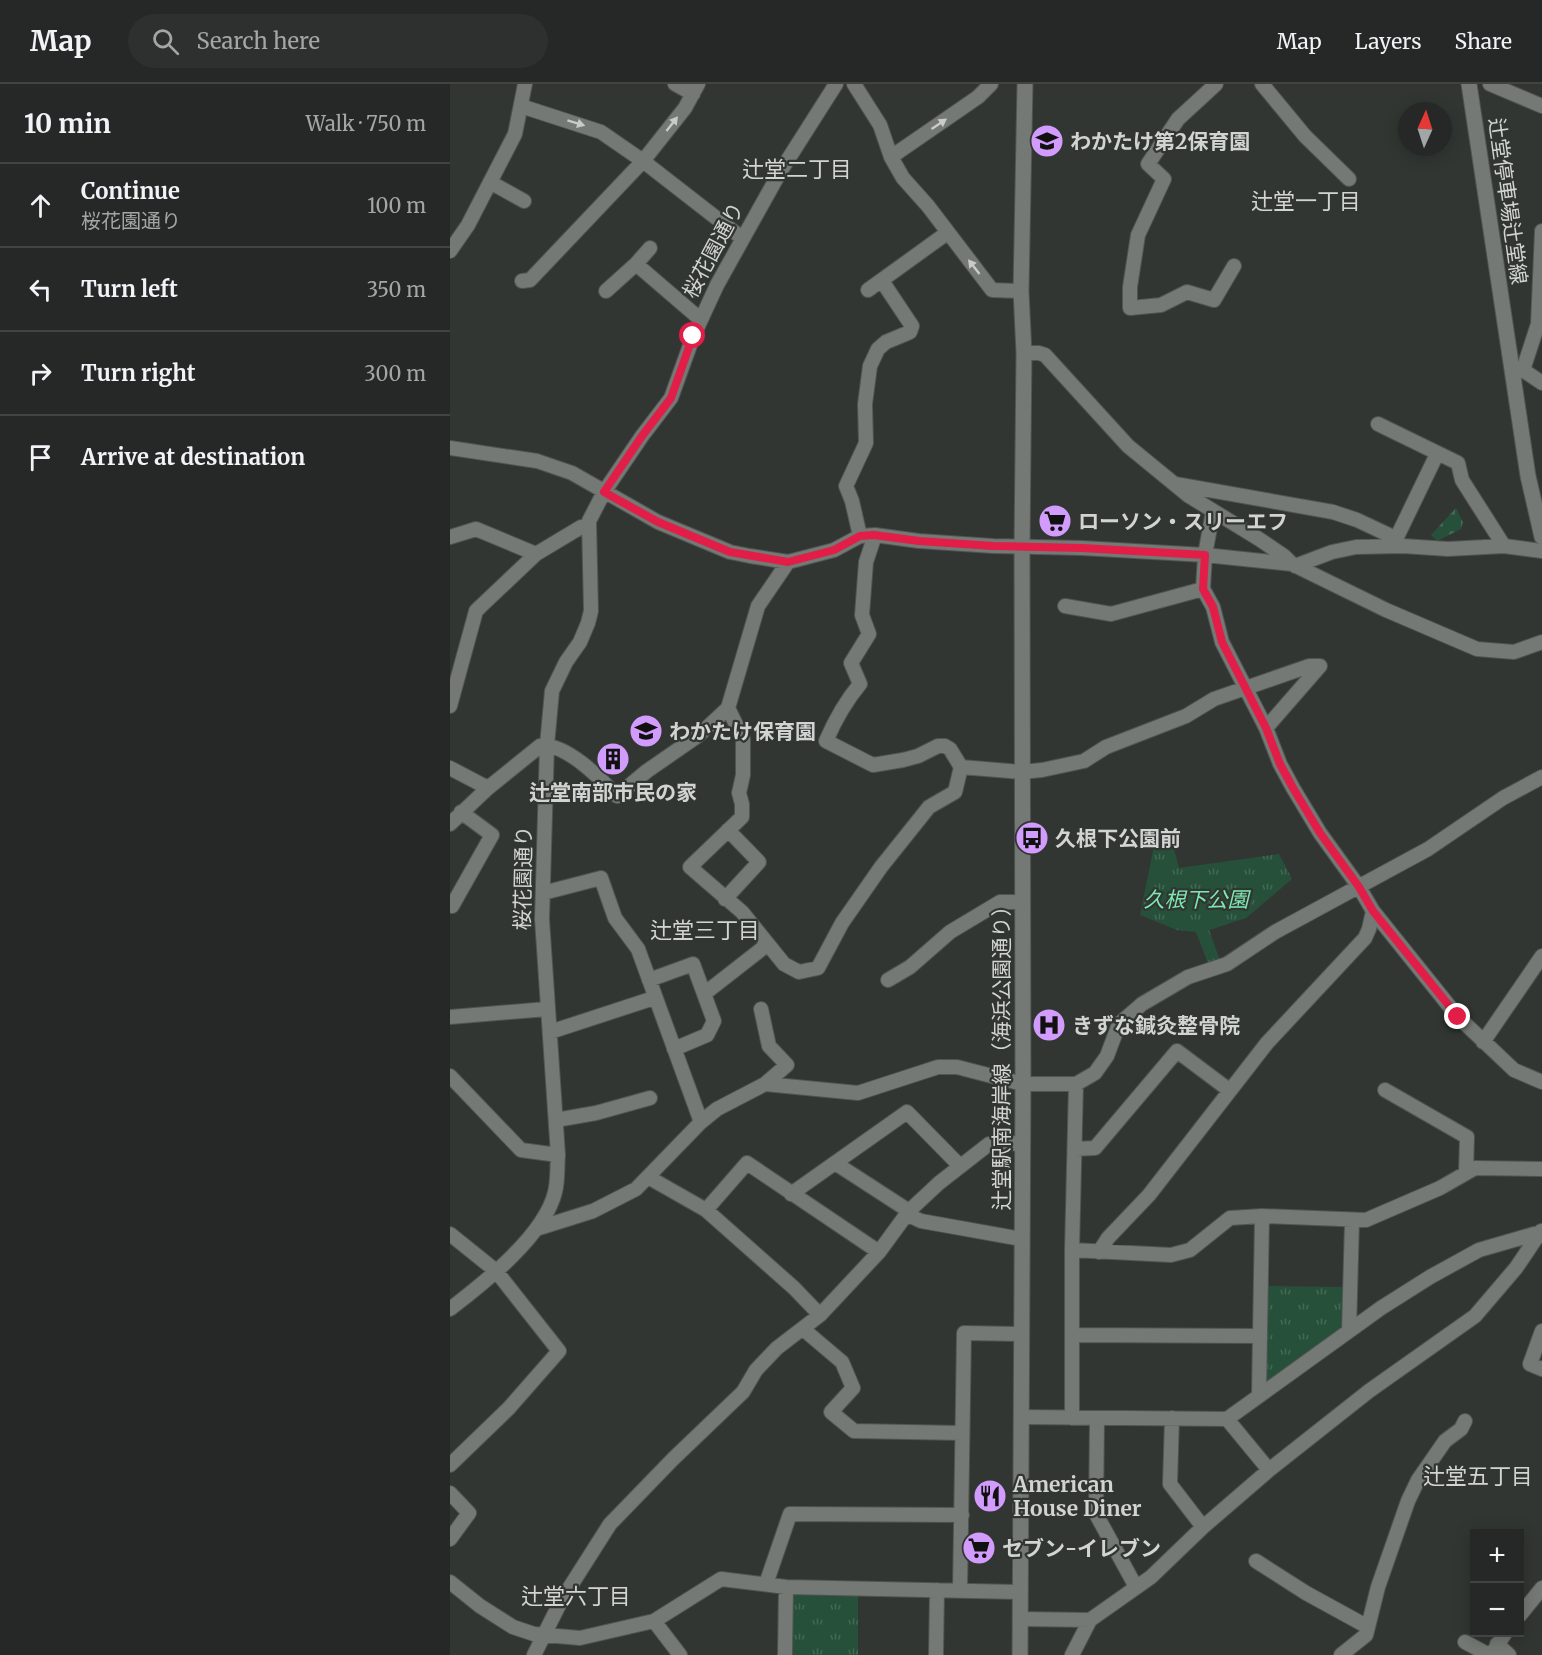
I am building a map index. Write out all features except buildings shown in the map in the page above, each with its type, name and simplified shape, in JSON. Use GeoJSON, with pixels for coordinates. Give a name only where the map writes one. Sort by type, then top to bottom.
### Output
{"type":"FeatureCollection","features":[{"type":"Feature","properties":{"kind":"street"},"geometry":{"type":"LineString","coordinates":[[450,251],[468,225],[515,134],[525,84]]}},
{"type":"Feature","properties":{"kind":"street"},"geometry":{"type":"LineString","coordinates":[[522,281],[530,280],[643,162],[685,108],[695,89],[675,84]]}},
{"type":"Feature","properties":{"kind":"street","name":"桜花園通り"},"geometry":{"type":"LineString","coordinates":[[451,1307],[496,1271],[539,1228],[555,1193],[558,1155],[547,1010],[543,893],[547,745],[552,691],[566,662],[580,642],[591,611],[588,527],[604,492],[671,398],[700,319],[741,238],[836,84]]}},
{"type":"Feature","properties":{"kind":"street"},"geometry":{"type":"LineString","coordinates":[[854,84],[880,125],[891,158],[903,178],[992,290],[1021,291]]}},
{"type":"Feature","properties":{"kind":"street"},"geometry":{"type":"LineString","coordinates":[[891,158],[978,97],[991,84]]}},
{"type":"Feature","properties":{"kind":"street","name":"辻堂駅南海岸線（海浜公園通り）"},"geometry":{"type":"LineString","coordinates":[[1020,1655],[1023,1084],[1022,451],[1024,432],[1021,291],[1025,84]]}},
{"type":"Feature","properties":{"kind":"street"},"geometry":{"type":"LineString","coordinates":[[1216,84],[1178,119],[1148,164],[1164,179],[1138,235],[1130,287],[1130,308],[1161,305],[1186,292],[1214,300],[1234,266]]}},
{"type":"Feature","properties":{"kind":"street"},"geometry":{"type":"LineString","coordinates":[[1262,84],[1305,136],[1349,179]]}},
{"type":"Feature","properties":{"kind":"street","name":"辻堂停車場辻堂線"},"geometry":{"type":"LineString","coordinates":[[1469,84],[1518,372],[1528,476],[1542,537]]}},
{"type":"Feature","properties":{"kind":"street"},"geometry":{"type":"LineString","coordinates":[[1490,84],[1542,106]]}},
{"type":"Feature","properties":{"kind":"street"},"geometry":{"type":"LineString","coordinates":[[520,109],[527,108],[601,132],[741,238]]}},
{"type":"Feature","properties":{"kind":"street"},"geometry":{"type":"LineString","coordinates":[[490,182],[524,201]]}},
{"type":"Feature","properties":{"kind":"street"},"geometry":{"type":"LineString","coordinates":[[1542,231],[1538,324],[1518,372],[1542,383]]}},
{"type":"Feature","properties":{"kind":"street"},"geometry":{"type":"LineString","coordinates":[[868,290],[947,233]]}},
{"type":"Feature","properties":{"kind":"street"},"geometry":{"type":"LineString","coordinates":[[606,291],[650,248]]}},
{"type":"Feature","properties":{"kind":"street"},"geometry":{"type":"LineString","coordinates":[[636,264],[700,319]]}},
{"type":"Feature","properties":{"kind":"street"},"geometry":{"type":"LineString","coordinates":[[860,536],[846,486],[866,443],[864,405],[870,366],[878,349],[886,342],[910,332],[912,326],[882,281]]}},
{"type":"Feature","properties":{"kind":"street","name":"辻堂駅南海岸線（海浜公園通り）"},"geometry":{"type":"LineString","coordinates":[[1021,313],[1014,360],[1014,386],[1022,451]]}},
{"type":"Feature","properties":{"kind":"street"},"geometry":{"type":"LineString","coordinates":[[1024,353],[1045,355],[1128,446],[1189,496],[1268,544],[1294,565],[1386,610],[1477,649],[1514,652],[1542,642]]}},
{"type":"Feature","properties":{"kind":"street"},"geometry":{"type":"LineString","coordinates":[[1378,424],[1458,463],[1462,480],[1504,546]]}},
{"type":"Feature","properties":{"kind":"street"},"geometry":{"type":"LineString","coordinates":[[450,448],[537,461],[572,473],[658,522],[730,552],[788,562],[834,550],[860,536],[874,535],[919,541],[1022,548],[1082,548],[1205,555],[1294,565],[1332,552],[1356,547],[1400,543],[1448,549],[1504,546],[1542,551]]}},
{"type":"Feature","properties":{"kind":"street"},"geometry":{"type":"LineString","coordinates":[[1400,543],[1437,454]]}},
{"type":"Feature","properties":{"kind":"street"},"geometry":{"type":"LineString","coordinates":[[1175,483],[1333,512],[1357,520],[1400,543]]}},
{"type":"Feature","properties":{"kind":"street"},"geometry":{"type":"LineString","coordinates":[[1213,511],[1205,555],[1203,589],[1213,607],[1222,642],[1266,728],[1280,764],[1320,833],[1359,887],[1373,911],[1458,1017],[1514,1070],[1542,1082]]}},
{"type":"Feature","properties":{"kind":"street"},"geometry":{"type":"LineString","coordinates":[[450,706],[476,611],[536,554],[581,527],[588,527]]}},
{"type":"Feature","properties":{"kind":"street"},"geometry":{"type":"LineString","coordinates":[[450,537],[476,529],[536,554]]}},
{"type":"Feature","properties":{"kind":"street"},"geometry":{"type":"LineString","coordinates":[[728,708],[736,720],[743,739],[743,775],[739,793],[742,817],[690,867],[742,912],[784,964],[799,972],[818,968],[842,923],[881,867],[929,807],[955,792],[961,767],[950,749],[945,746],[938,746],[918,756],[903,760],[873,765],[826,741],[839,712],[860,684],[852,663],[869,634],[862,615],[867,562],[874,535]]}},
{"type":"Feature","properties":{"kind":"street"},"geometry":{"type":"LineString","coordinates":[[450,824],[488,788],[540,746],[547,745],[574,758],[601,779],[617,796],[647,771],[699,735],[728,708],[758,606],[788,562]]}},
{"type":"Feature","properties":{"kind":"street"},"geometry":{"type":"LineString","coordinates":[[1065,606],[1112,614],[1203,589]]}},
{"type":"Feature","properties":{"kind":"street"},"geometry":{"type":"LineString","coordinates":[[961,767],[1021,772],[1084,761],[1106,747],[1186,716],[1214,699],[1309,666],[1320,666],[1266,728]]}},
{"type":"Feature","properties":{"kind":"street"},"geometry":{"type":"LineString","coordinates":[[450,768],[488,788]]}},
{"type":"Feature","properties":{"kind":"street"},"geometry":{"type":"LineString","coordinates":[[765,1084],[858,1093],[938,1067],[957,1067],[1023,1084],[1076,1084],[1095,1073],[1107,1056],[1119,1024],[1142,1004],[1188,977],[1227,964],[1275,932],[1428,849],[1503,798],[1542,777]]}},
{"type":"Feature","properties":{"kind":"street"},"geometry":{"type":"LineString","coordinates":[[450,905],[452,906],[492,836],[461,812]]}},
{"type":"Feature","properties":{"kind":"street"},"geometry":{"type":"LineString","coordinates":[[725,899],[759,862],[728,830]]}},
{"type":"Feature","properties":{"kind":"street"},"geometry":{"type":"LineString","coordinates":[[543,893],[601,878],[615,918],[638,949],[700,1122]]}},
{"type":"Feature","properties":{"kind":"street"},"geometry":{"type":"LineString","coordinates":[[888,980],[910,967],[950,932],[1000,902],[1022,902]]}},
{"type":"Feature","properties":{"kind":"street"},"geometry":{"type":"LineString","coordinates":[[1099,1252],[1108,1238],[1149,1195],[1267,1043],[1365,938],[1373,911]]}},
{"type":"Feature","properties":{"kind":"street"},"geometry":{"type":"LineString","coordinates":[[704,994],[768,944]]}},
{"type":"Feature","properties":{"kind":"street"},"geometry":{"type":"LineString","coordinates":[[1483,1042],[1542,956]]}},
{"type":"Feature","properties":{"kind":"street"},"geometry":{"type":"LineString","coordinates":[[649,981],[693,964],[714,1021],[707,1035],[674,1049]]}},
{"type":"Feature","properties":{"kind":"street"},"geometry":{"type":"LineString","coordinates":[[550,1032],[654,998]]}},
{"type":"Feature","properties":{"kind":"street"},"geometry":{"type":"LineString","coordinates":[[539,1228],[593,1211],[636,1189],[700,1122],[717,1109],[765,1084],[787,1065],[769,1046],[761,1009]]}},
{"type":"Feature","properties":{"kind":"street"},"geometry":{"type":"LineString","coordinates":[[450,1017],[547,1010]]}},
{"type":"Feature","properties":{"kind":"street"},"geometry":{"type":"LineString","coordinates":[[1075,1149],[1095,1148],[1177,1051],[1229,1090]]}},
{"type":"Feature","properties":{"kind":"street"},"geometry":{"type":"LineString","coordinates":[[450,1076],[521,1150],[558,1155]]}},
{"type":"Feature","properties":{"kind":"street"},"geometry":{"type":"LineString","coordinates":[[1072,1418],[1072,1250],[1076,1084]]}},
{"type":"Feature","properties":{"kind":"street"},"geometry":{"type":"LineString","coordinates":[[1384,1090],[1467,1137],[1466,1172]]}},
{"type":"Feature","properties":{"kind":"street"},"geometry":{"type":"LineString","coordinates":[[556,1120],[596,1113],[650,1098]]}},
{"type":"Feature","properties":{"kind":"street"},"geometry":{"type":"LineString","coordinates":[[791,1194],[907,1112],[960,1166]]}},
{"type":"Feature","properties":{"kind":"street"},"geometry":{"type":"LineString","coordinates":[[534,1655],[561,1601],[610,1524],[743,1392],[756,1370],[777,1348],[820,1315],[879,1251],[908,1213],[960,1166],[989,1144],[1013,1143],[1022,1146]]}},
{"type":"Feature","properties":{"kind":"street"},"geometry":{"type":"LineString","coordinates":[[706,1210],[747,1163],[879,1251]]}},
{"type":"Feature","properties":{"kind":"street"},"geometry":{"type":"LineString","coordinates":[[835,1163],[921,1221],[1022,1239]]}},
{"type":"Feature","properties":{"kind":"street"},"geometry":{"type":"LineString","coordinates":[[1072,1250],[1171,1255],[1190,1250],[1230,1218],[1262,1215],[1366,1220],[1440,1188],[1474,1168],[1542,1169]]}},
{"type":"Feature","properties":{"kind":"street"},"geometry":{"type":"LineString","coordinates":[[648,1178],[706,1210],[794,1288],[820,1315]]}},
{"type":"Feature","properties":{"kind":"street"},"geometry":{"type":"LineString","coordinates":[[1259,1394],[1262,1215]]}},
{"type":"Feature","properties":{"kind":"street"},"geometry":{"type":"LineString","coordinates":[[1349,1330],[1352,1221]]}},
{"type":"Feature","properties":{"kind":"street"},"geometry":{"type":"LineString","coordinates":[[1021,1417],[1227,1419],[1349,1330],[1420,1283],[1479,1250],[1542,1231]]}},
{"type":"Feature","properties":{"kind":"street"},"geometry":{"type":"LineString","coordinates":[[1072,1655],[1090,1620],[1151,1577],[1203,1527],[1269,1470],[1369,1391],[1475,1316],[1516,1268],[1542,1231]]}},
{"type":"Feature","properties":{"kind":"street"},"geometry":{"type":"LineString","coordinates":[[450,1234],[496,1271],[559,1351],[509,1408],[450,1465]]}},
{"type":"Feature","properties":{"kind":"street"},"geometry":{"type":"LineString","coordinates":[[803,1329],[842,1362],[853,1388],[831,1412],[854,1431],[962,1433]]}},
{"type":"Feature","properties":{"kind":"street"},"geometry":{"type":"LineString","coordinates":[[1542,1331],[1530,1364],[1542,1369]]}},
{"type":"Feature","properties":{"kind":"street"},"geometry":{"type":"LineString","coordinates":[[960,1591],[964,1333],[1021,1334]]}},
{"type":"Feature","properties":{"kind":"street"},"geometry":{"type":"LineString","coordinates":[[1073,1335],[1260,1336]]}},
{"type":"Feature","properties":{"kind":"street"},"geometry":{"type":"LineString","coordinates":[[1097,1418],[1096,1514],[1136,1587]]}},
{"type":"Feature","properties":{"kind":"street"},"geometry":{"type":"LineString","coordinates":[[1172,1418],[1170,1484],[1203,1527]]}},
{"type":"Feature","properties":{"kind":"street"},"geometry":{"type":"LineString","coordinates":[[1227,1419],[1269,1470]]}},
{"type":"Feature","properties":{"kind":"street"},"geometry":{"type":"LineString","coordinates":[[1341,1655],[1366,1635],[1378,1587],[1408,1501],[1418,1480],[1445,1441],[1461,1429],[1465,1421]]}},
{"type":"Feature","properties":{"kind":"street"},"geometry":{"type":"LineString","coordinates":[[450,1493],[469,1513],[450,1539]]}},
{"type":"Feature","properties":{"kind":"street"},"geometry":{"type":"LineString","coordinates":[[766,1584],[790,1514],[962,1515]]}},
{"type":"Feature","properties":{"kind":"street"},"geometry":{"type":"LineString","coordinates":[[1256,1561],[1306,1593],[1368,1627]]}},
{"type":"Feature","properties":{"kind":"street"},"geometry":{"type":"LineString","coordinates":[[450,1582],[480,1606],[513,1627],[534,1634],[580,1638],[654,1621],[721,1579],[786,1587],[1020,1592]]}},
{"type":"Feature","properties":{"kind":"street"},"geometry":{"type":"LineString","coordinates":[[785,1655],[786,1587]]}},
{"type":"Feature","properties":{"kind":"street"},"geometry":{"type":"LineString","coordinates":[[1524,1610],[1542,1587]]}},
{"type":"Feature","properties":{"kind":"street"},"geometry":{"type":"LineString","coordinates":[[936,1655],[937,1590]]}},
{"type":"Feature","properties":{"kind":"street"},"geometry":{"type":"LineString","coordinates":[[1020,1619],[1090,1620]]}},
{"type":"Feature","properties":{"kind":"street"},"geometry":{"type":"LineString","coordinates":[[654,1621],[680,1655]]}},
{"type":"Feature","properties":{"kind":"street"},"geometry":{"type":"LineString","coordinates":[[1492,1651],[1502,1637]]}},
{"type":"Feature","properties":{"kind":"street"},"geometry":{"type":"LineString","coordinates":[[1465,1642],[1509,1655]]}},
{"type":"Feature","properties":{"kind":"green space"},"geometry":{"type":"Polygon","coordinates":[[[1456,508],[1463,522],[1461,529],[1437,541],[1431,535],[1456,508]]]}},
{"type":"Feature","properties":{"kind":"green space","name":"久根下公園"},"geometry":{"type":"Polygon","coordinates":[[[1173,845],[1179,868],[1279,854],[1292,879],[1246,918],[1209,930],[1221,963],[1209,966],[1196,932],[1177,930],[1140,915],[1154,846],[1173,845]]]}},
{"type":"Feature","properties":{"kind":"green space"},"geometry":{"type":"Polygon","coordinates":[[[1264,1286],[1347,1287],[1346,1328],[1271,1380],[1264,1378],[1264,1286]]]}},
{"type":"Feature","properties":{"kind":"green space"},"geometry":{"type":"Polygon","coordinates":[[[790,1591],[858,1593],[858,1655],[790,1655],[790,1591]]]}},
{"type":"Feature","properties":{"kind":"place","name":"わかたけ第2保育園"},"geometry":{"type":"Point","coordinates":[1047,141]}},
{"type":"Feature","properties":{"kind":"place","name":"ローソン・スリーエフ"},"geometry":{"type":"Point","coordinates":[1055,521]}},
{"type":"Feature","properties":{"kind":"place","name":"わかたけ保育園"},"geometry":{"type":"Point","coordinates":[646,731]}},
{"type":"Feature","properties":{"kind":"place","name":"辻堂南部市民の家"},"geometry":{"type":"Point","coordinates":[613,759]}},
{"type":"Feature","properties":{"kind":"place","name":"久根下公園前"},"geometry":{"type":"Point","coordinates":[1032,838]}},
{"type":"Feature","properties":{"kind":"place","name":"きずな鍼灸整骨院"},"geometry":{"type":"Point","coordinates":[1049,1025]}},
{"type":"Feature","properties":{"kind":"place","name":"American House Diner"},"geometry":{"type":"Point","coordinates":[990,1496]}},
{"type":"Feature","properties":{"kind":"place","name":"セブン-イレブン"},"geometry":{"type":"Point","coordinates":[979,1548]}},
{"type":"Feature","properties":{"kind":"district","name":"辻堂二丁目"},"geometry":{"type":"Point","coordinates":[797,169]}},
{"type":"Feature","properties":{"kind":"district","name":"辻堂一丁目"},"geometry":{"type":"Point","coordinates":[1306,201]}},
{"type":"Feature","properties":{"kind":"district","name":"辻堂三丁目"},"geometry":{"type":"Point","coordinates":[705,930]}},
{"type":"Feature","properties":{"kind":"district","name":"辻堂五丁目"},"geometry":{"type":"Point","coordinates":[1478,1476]}},
{"type":"Feature","properties":{"kind":"district","name":"辻堂六丁目"},"geometry":{"type":"Point","coordinates":[576,1596]}},
{"type":"Feature","properties":{"kind":"route"},"geometry":{"type":"LineString","coordinates":[[693,336],[671,398],[604,492],[658,522],[730,552],[788,562],[834,550],[860,536],[874,535],[919,541],[1022,548],[1082,548],[1205,555],[1203,589],[1213,607],[1222,642],[1266,728],[1280,764],[1293,788],[1320,833],[1359,887],[1373,911],[1458,1017]]}}]}
